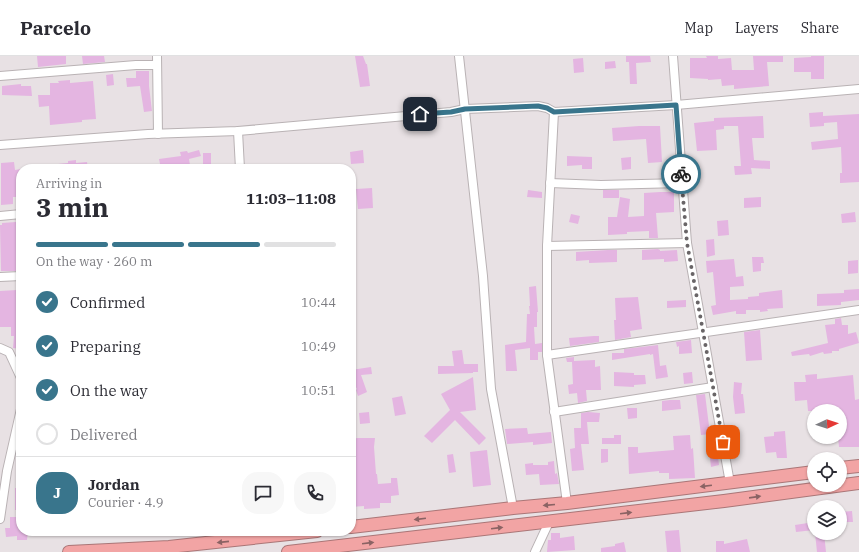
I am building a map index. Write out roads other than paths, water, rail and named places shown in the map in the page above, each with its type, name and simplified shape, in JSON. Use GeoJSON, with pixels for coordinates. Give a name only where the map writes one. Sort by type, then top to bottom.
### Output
{"type":"FeatureCollection","features":[{"type":"Feature","properties":{"kind":"highway"},"geometry":{"type":"LineString","coordinates":[[847,467],[859,466]]}},
{"type":"Feature","properties":{"kind":"highway"},"geometry":{"type":"LineString","coordinates":[[356,526],[567,503],[807,473]]}},
{"type":"Feature","properties":{"kind":"highway"},"geometry":{"type":"LineString","coordinates":[[288,552],[724,501],[859,483]]}},
{"type":"Feature","properties":{"kind":"highway"},"geometry":{"type":"LineString","coordinates":[[69,552],[169,547],[250,536]]}},
{"type":"Feature","properties":{"kind":"street"},"geometry":{"type":"LineString","coordinates":[[157,56],[158,134]]}},
{"type":"Feature","properties":{"kind":"street"},"geometry":{"type":"LineString","coordinates":[[459,56],[483,276],[491,389],[513,508]]}},
{"type":"Feature","properties":{"kind":"street"},"geometry":{"type":"LineString","coordinates":[[673,56],[687,243],[730,483]]}},
{"type":"Feature","properties":{"kind":"street"},"geometry":{"type":"LineString","coordinates":[[0,76],[136,65],[156,65]]}},
{"type":"Feature","properties":{"kind":"street"},"geometry":{"type":"LineString","coordinates":[[0,145],[158,134],[238,131],[451,112],[465,109],[538,106],[547,108],[554,112],[676,105],[859,89]]}},
{"type":"Feature","properties":{"kind":"street"},"geometry":{"type":"LineString","coordinates":[[554,112],[547,246],[547,355],[567,503]]}},
{"type":"Feature","properties":{"kind":"street"},"geometry":{"type":"LineString","coordinates":[[238,131],[240,164]]}},
{"type":"Feature","properties":{"kind":"street"},"geometry":{"type":"LineString","coordinates":[[550,183],[601,185],[682,182]]}},
{"type":"Feature","properties":{"kind":"street"},"geometry":{"type":"LineString","coordinates":[[0,216],[16,214]]}},
{"type":"Feature","properties":{"kind":"street"},"geometry":{"type":"LineString","coordinates":[[547,246],[687,243]]}},
{"type":"Feature","properties":{"kind":"street"},"geometry":{"type":"LineString","coordinates":[[0,277],[16,276]]}},
{"type":"Feature","properties":{"kind":"street"},"geometry":{"type":"LineString","coordinates":[[547,355],[859,310]]}},
{"type":"Feature","properties":{"kind":"street"},"geometry":{"type":"LineString","coordinates":[[0,348],[9,352],[16,367]]}},
{"type":"Feature","properties":{"kind":"street"},"geometry":{"type":"LineString","coordinates":[[554,412],[713,387]]}},
{"type":"Feature","properties":{"kind":"street"},"geometry":{"type":"LineString","coordinates":[[0,519],[3,471],[16,426]]}},
{"type":"Feature","properties":{"kind":"street"},"geometry":{"type":"LineString","coordinates":[[535,552],[549,522]]}}]}
